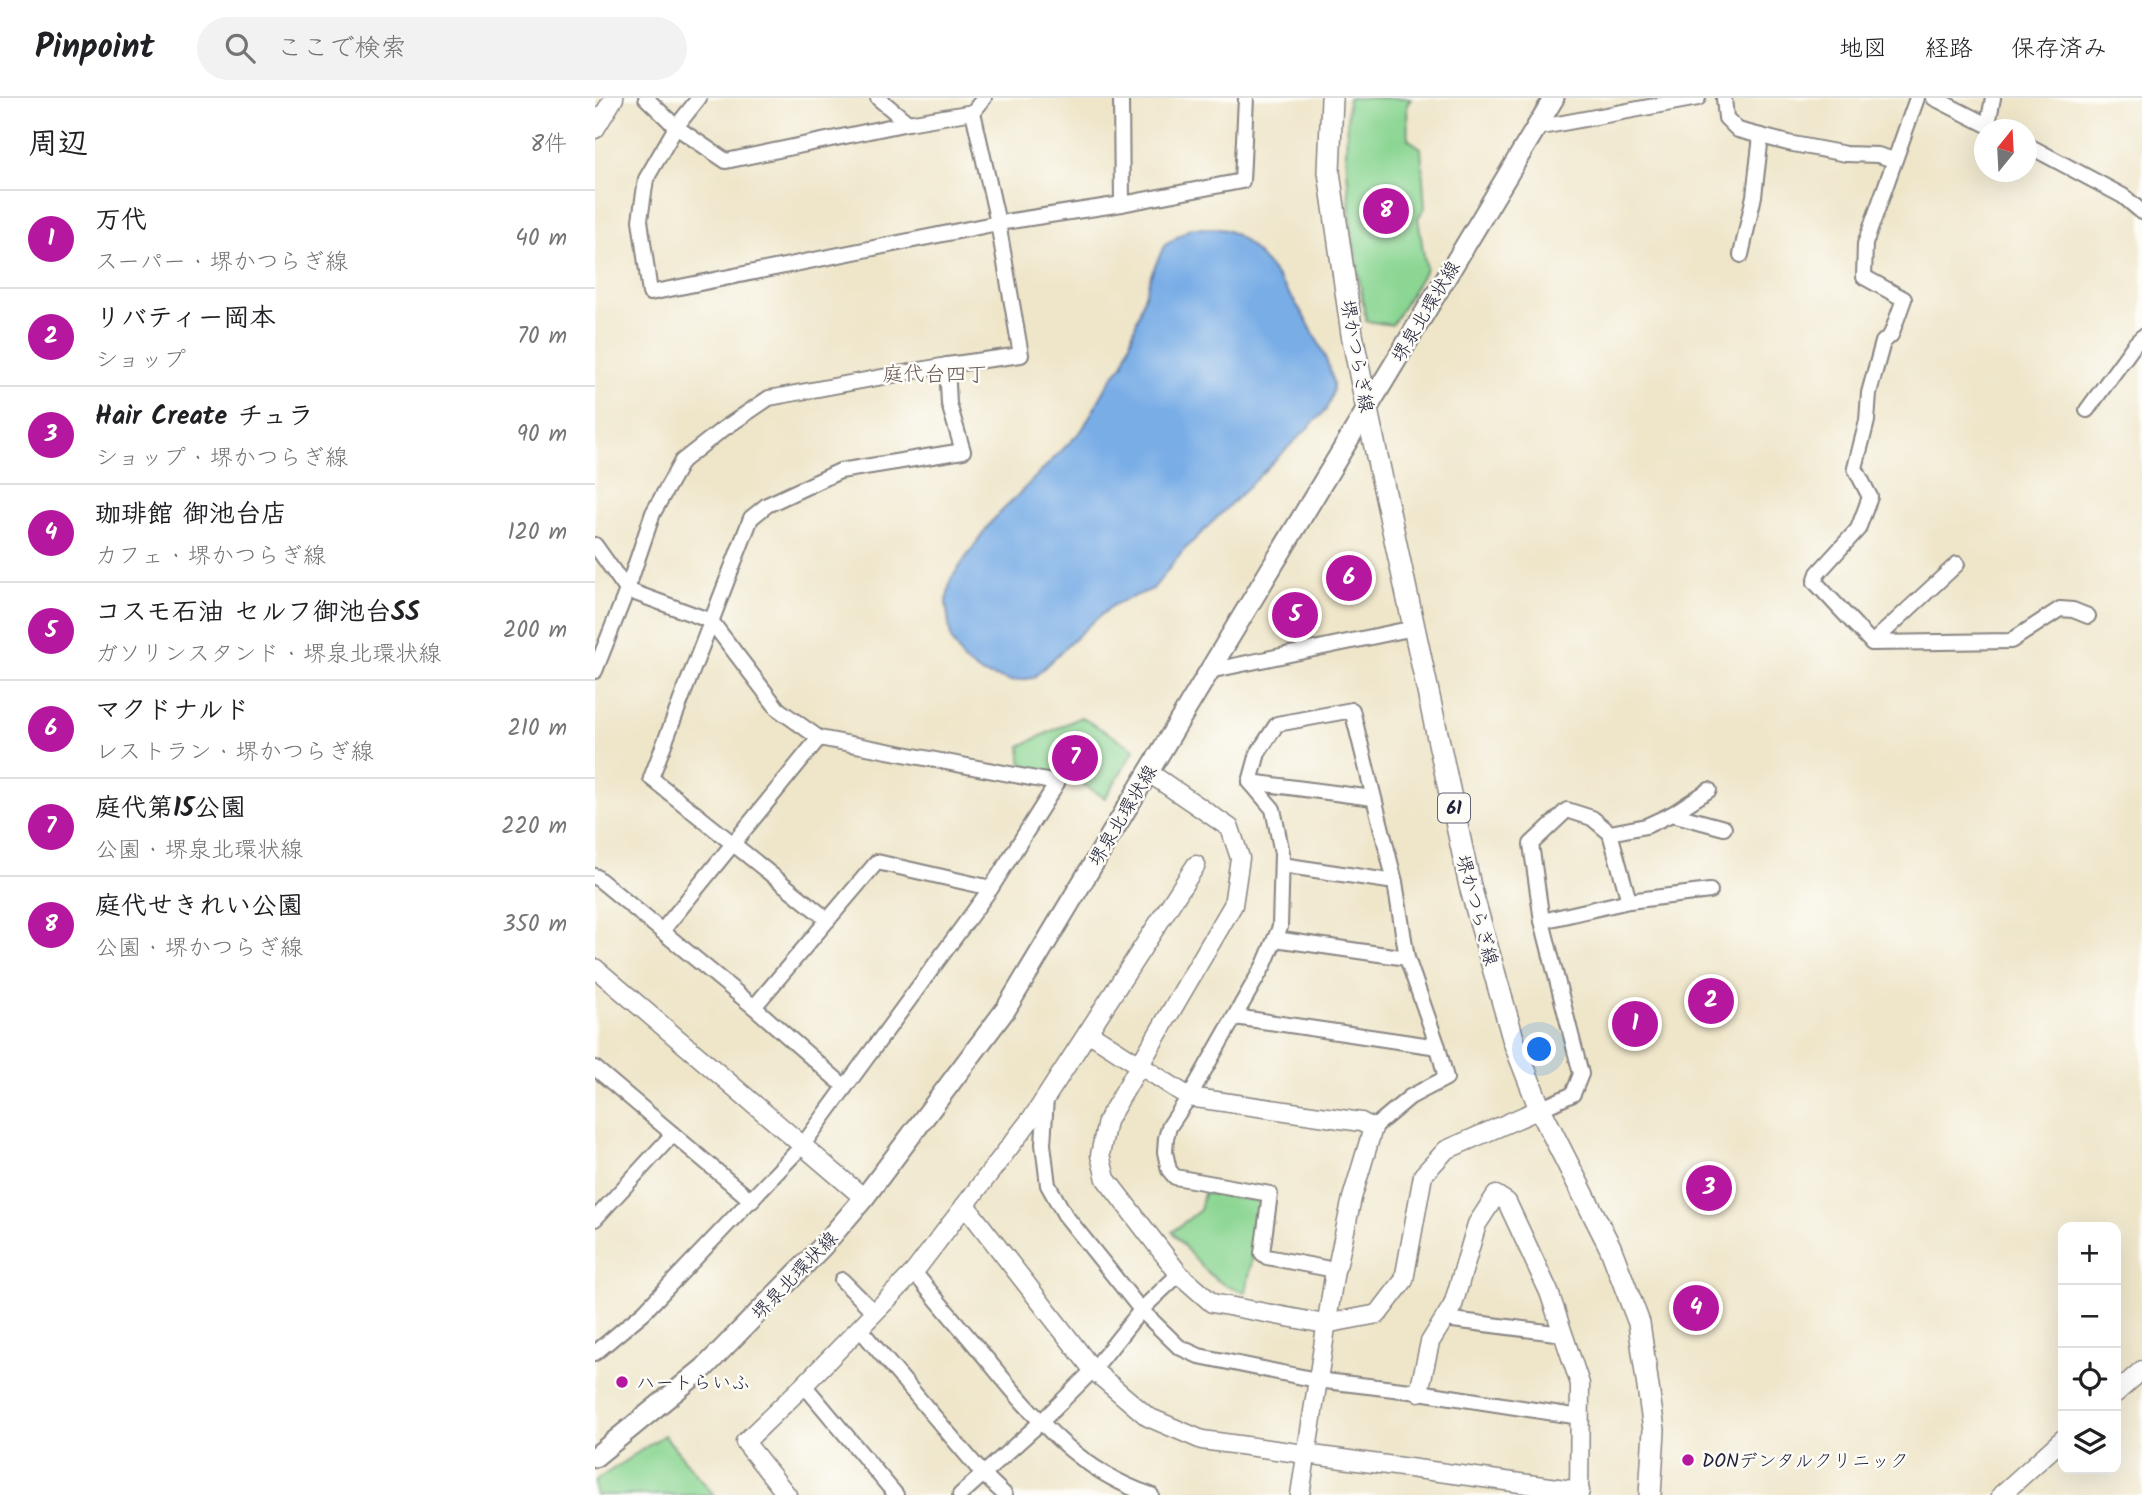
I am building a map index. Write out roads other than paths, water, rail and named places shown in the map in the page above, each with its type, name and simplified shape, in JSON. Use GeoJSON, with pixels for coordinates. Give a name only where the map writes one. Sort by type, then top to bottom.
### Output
{"type":"FeatureCollection","features":[{"type":"Feature","properties":{"kind":"main road","name":"堺かつらぎ線"},"geometry":{"type":"LineString","coordinates":[[1332,98],[1329,172],[1352,334],[1470,886],[1514,1042],[1540,1109],[1609,1247],[1639,1323],[1654,1430],[1650,1495]]}},
{"type":"Feature","properties":{"kind":"main road","name":"堺泉北環状線"},"geometry":{"type":"LineString","coordinates":[[595,1457],[704,1367],[822,1247],[864,1198],[1006,1009],[1554,98]]}},
{"type":"Feature","properties":{"kind":"street"},"geometry":{"type":"LineString","coordinates":[[595,129],[614,98]]}},
{"type":"Feature","properties":{"kind":"street"},"geometry":{"type":"LineString","coordinates":[[646,98],[676,127],[726,161],[972,112],[984,98]]}},
{"type":"Feature","properties":{"kind":"street"},"geometry":{"type":"LineString","coordinates":[[699,98],[676,127],[646,178],[641,220],[650,292],[998,223],[1122,205],[1242,181],[1246,98]]}},
{"type":"Feature","properties":{"kind":"street"},"geometry":{"type":"LineString","coordinates":[[878,98],[908,123]]}},
{"type":"Feature","properties":{"kind":"street"},"geometry":{"type":"LineString","coordinates":[[1121,98],[1122,205]]}},
{"type":"Feature","properties":{"kind":"street"},"geometry":{"type":"LineString","coordinates":[[1536,128],[1698,98]]}},
{"type":"Feature","properties":{"kind":"street"},"geometry":{"type":"LineString","coordinates":[[1724,98],[1726,118],[1738,130],[1788,144],[1878,155],[1895,160]]}},
{"type":"Feature","properties":{"kind":"street"},"geometry":{"type":"LineString","coordinates":[[1917,98],[1865,244],[1864,277],[1905,299],[1891,335],[1883,342],[1869,393],[1867,421],[1855,468],[1870,496],[1858,529],[1818,573],[1815,582],[1872,643],[2011,642],[2060,610],[2073,610],[2088,616]]}},
{"type":"Feature","properties":{"kind":"street"},"geometry":{"type":"LineString","coordinates":[[1934,98],[1977,119]]}},
{"type":"Feature","properties":{"kind":"street"},"geometry":{"type":"LineString","coordinates":[[1993,98],[1993,119]]}},
{"type":"Feature","properties":{"kind":"street"},"geometry":{"type":"LineString","coordinates":[[595,671],[627,590],[653,513],[682,461],[719,432],[769,398],[947,365],[1021,355],[998,223],[972,112]]}},
{"type":"Feature","properties":{"kind":"street"},"geometry":{"type":"LineString","coordinates":[[1741,255],[1754,196],[1761,136]]}},
{"type":"Feature","properties":{"kind":"street"},"geometry":{"type":"LineString","coordinates":[[2037,150],[2123,196],[2142,212]]}},
{"type":"Feature","properties":{"kind":"street"},"geometry":{"type":"LineString","coordinates":[[2087,410],[2134,344],[2142,337]]}},
{"type":"Feature","properties":{"kind":"street"},"geometry":{"type":"LineString","coordinates":[[828,920],[651,778],[751,518],[767,505],[840,471],[963,451],[950,404],[947,365]]}},
{"type":"Feature","properties":{"kind":"street"},"geometry":{"type":"LineString","coordinates":[[595,545],[627,590],[711,621],[778,709],[819,738],[1057,783],[991,888],[802,1146],[644,1312],[595,1353]]}},
{"type":"Feature","properties":{"kind":"street"},"geometry":{"type":"LineString","coordinates":[[1872,643],[1957,564]]}},
{"type":"Feature","properties":{"kind":"street"},"geometry":{"type":"LineString","coordinates":[[1209,671],[1414,628]]}},
{"type":"Feature","properties":{"kind":"street"},"geometry":{"type":"LineString","coordinates":[[1250,782],[1258,753],[1277,724],[1352,710],[1395,882],[1407,958],[1438,1047],[1446,1079],[1410,1097],[1373,1128],[1352,1198],[1335,1270],[1300,1495]]}},
{"type":"Feature","properties":{"kind":"street"},"geometry":{"type":"LineString","coordinates":[[662,931],[819,738]]}},
{"type":"Feature","properties":{"kind":"street"},"geometry":{"type":"LineString","coordinates":[[1148,772],[1230,828],[1240,858],[1233,905],[1107,1121],[1100,1155],[1106,1180],[1179,1274],[1212,1303],[1325,1324],[1378,1314],[1404,1280],[1423,1175],[1446,1150],[1573,1094],[1578,1087],[1581,1074],[1542,921],[1531,844],[1567,810],[1592,818],[1610,833],[1629,901]]}},
{"type":"Feature","properties":{"kind":"street"},"geometry":{"type":"LineString","coordinates":[[1250,782],[1373,798]]}},
{"type":"Feature","properties":{"kind":"street"},"geometry":{"type":"LineString","coordinates":[[1250,782],[1273,809],[1282,853],[1280,927],[1264,965],[1169,1127],[1165,1138],[1167,1161],[1169,1170],[1175,1177],[1270,1194],[1262,1253],[1267,1257],[1335,1270]]}},
{"type":"Feature","properties":{"kind":"street"},"geometry":{"type":"LineString","coordinates":[[1610,833],[1646,826],[1672,814],[1709,790]]}},
{"type":"Feature","properties":{"kind":"street"},"geometry":{"type":"LineString","coordinates":[[1672,814],[1724,828]]}},
{"type":"Feature","properties":{"kind":"street"},"geometry":{"type":"LineString","coordinates":[[754,1007],[877,862],[991,888]]}},
{"type":"Feature","properties":{"kind":"street"},"geometry":{"type":"LineString","coordinates":[[787,1495],[745,1443],[913,1272],[1046,1096],[1196,865]]}},
{"type":"Feature","properties":{"kind":"street"},"geometry":{"type":"LineString","coordinates":[[1282,865],[1395,882]]}},
{"type":"Feature","properties":{"kind":"street"},"geometry":{"type":"LineString","coordinates":[[595,876],[754,1007],[845,1087]]}},
{"type":"Feature","properties":{"kind":"street"},"geometry":{"type":"LineString","coordinates":[[1542,921],[1629,901],[1710,891]]}},
{"type":"Feature","properties":{"kind":"street"},"geometry":{"type":"LineString","coordinates":[[1276,939],[1407,958]]}},
{"type":"Feature","properties":{"kind":"street"},"geometry":{"type":"LineString","coordinates":[[595,968],[864,1198]]}},
{"type":"Feature","properties":{"kind":"street"},"geometry":{"type":"LineString","coordinates":[[1235,1017],[1438,1047]]}},
{"type":"Feature","properties":{"kind":"street"},"geometry":{"type":"LineString","coordinates":[[1088,1032],[1189,1097],[1361,1122],[1373,1128]]}},
{"type":"Feature","properties":{"kind":"street"},"geometry":{"type":"LineString","coordinates":[[595,1068],[752,1201]]}},
{"type":"Feature","properties":{"kind":"street"},"geometry":{"type":"LineString","coordinates":[[1046,1096],[1043,1144],[1048,1185],[1065,1214],[1141,1310],[1178,1347],[1199,1356],[1317,1380],[1580,1416]]}},
{"type":"Feature","properties":{"kind":"street"},"geometry":{"type":"LineString","coordinates":[[595,1219],[673,1134]]}},
{"type":"Feature","properties":{"kind":"street"},"geometry":{"type":"LineString","coordinates":[[965,1205],[1093,1370],[1148,1417],[1202,1440],[1579,1493],[1580,1384],[1549,1292],[1507,1202],[1496,1195],[1477,1224],[1454,1305],[1430,1342],[1419,1392]]}},
{"type":"Feature","properties":{"kind":"street"},"geometry":{"type":"LineString","coordinates":[[913,1272],[1040,1423],[1079,1458],[1132,1489],[1151,1495]]}},
{"type":"Feature","properties":{"kind":"street"},"geometry":{"type":"LineString","coordinates":[[960,1495],[1040,1423],[1093,1370],[1141,1310],[1179,1274]]}},
{"type":"Feature","properties":{"kind":"street"},"geometry":{"type":"LineString","coordinates":[[842,1280],[874,1312]]}},
{"type":"Feature","properties":{"kind":"street"},"geometry":{"type":"LineString","coordinates":[[1445,1319],[1563,1334]]}},
{"type":"Feature","properties":{"kind":"street"},"geometry":{"type":"LineString","coordinates":[[859,1328],[983,1474],[1005,1495]]}},
{"type":"Feature","properties":{"kind":"street"},"geometry":{"type":"LineString","coordinates":[[2121,1389],[2142,1370]]}},
{"type":"Feature","properties":{"kind":"street"},"geometry":{"type":"LineString","coordinates":[[804,1385],[896,1495]]}},
{"type":"Feature","properties":{"kind":"street"},"geometry":{"type":"LineString","coordinates":[[2001,1495],[2058,1444]]}},
{"type":"Feature","properties":{"kind":"water"},"geometry":{"type":"Polygon","coordinates":[[[1191,228],[1228,231],[1243,240],[1276,276],[1308,323],[1329,367],[1333,387],[1326,410],[1184,550],[1153,589],[1113,605],[1033,678],[1011,681],[983,674],[964,661],[951,639],[946,602],[951,579],[991,522],[1082,430],[1112,377],[1123,365],[1151,275],[1164,246],[1191,228]]]}},
{"type":"Feature","properties":{"kind":"place","name":"庭代せきれい公園"},"geometry":{"type":"Point","coordinates":[1386,211]}},
{"type":"Feature","properties":{"kind":"place","name":"マクドナルド"},"geometry":{"type":"Point","coordinates":[1349,578]}},
{"type":"Feature","properties":{"kind":"place","name":"コスモ石油 セルフ御池台SS"},"geometry":{"type":"Point","coordinates":[1295,615]}},
{"type":"Feature","properties":{"kind":"place","name":"庭代第15公園"},"geometry":{"type":"Point","coordinates":[1075,758]}},
{"type":"Feature","properties":{"kind":"place","name":"リバティー岡本"},"geometry":{"type":"Point","coordinates":[1711,1001]}},
{"type":"Feature","properties":{"kind":"place","name":"万代"},"geometry":{"type":"Point","coordinates":[1635,1024]}},
{"type":"Feature","properties":{"kind":"place","name":"Hair Create チュラ"},"geometry":{"type":"Point","coordinates":[1709,1188]}},
{"type":"Feature","properties":{"kind":"place","name":"珈琲館 御池台店"},"geometry":{"type":"Point","coordinates":[1696,1308]}},
{"type":"Feature","properties":{"kind":"place","name":"ハートらいふ"},"geometry":{"type":"Point","coordinates":[622,1382]}},
{"type":"Feature","properties":{"kind":"place","name":"DONデンタルクリニック"},"geometry":{"type":"Point","coordinates":[1688,1460]}},
{"type":"Feature","properties":{"kind":"district","name":"庭代台四丁"},"geometry":{"type":"Point","coordinates":[935,374]}}]}
